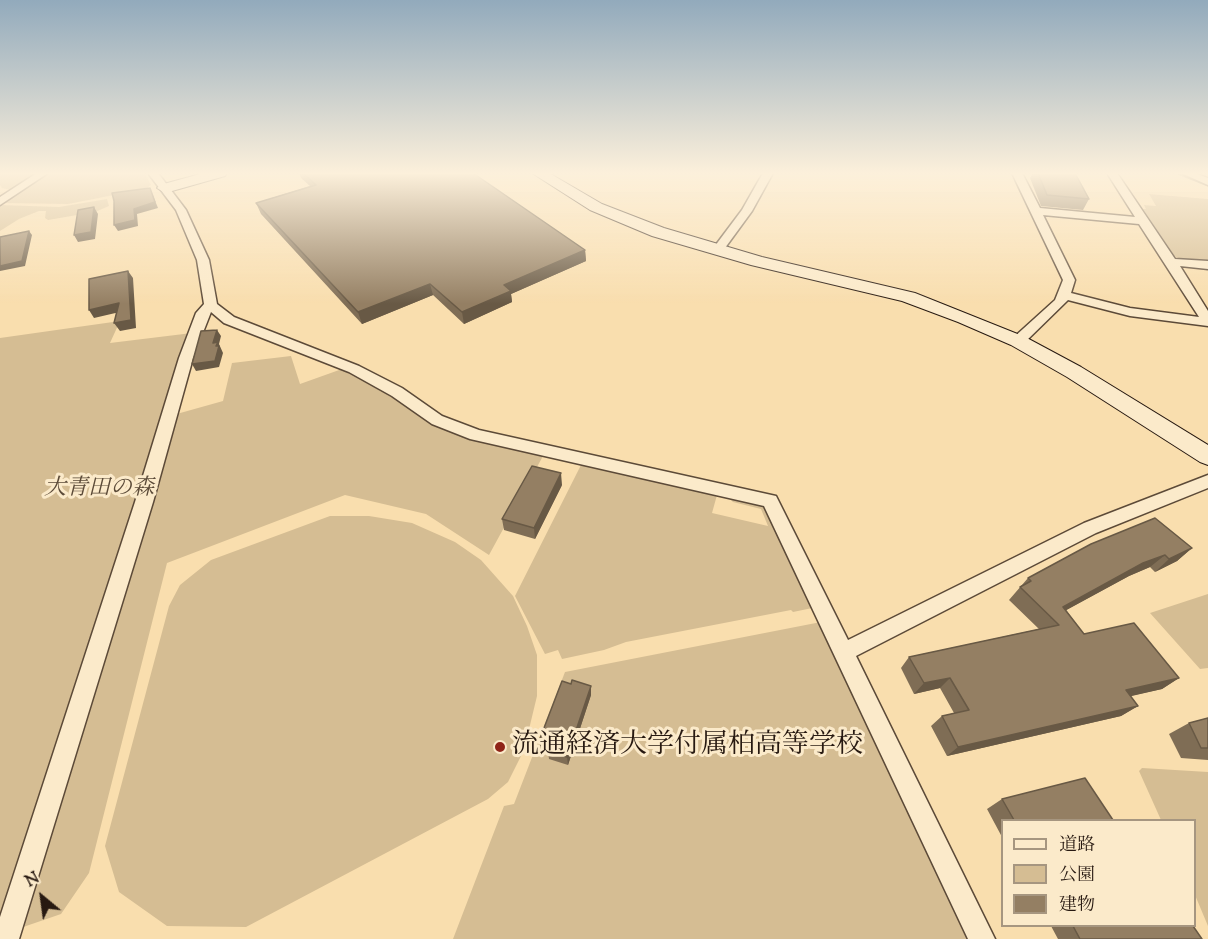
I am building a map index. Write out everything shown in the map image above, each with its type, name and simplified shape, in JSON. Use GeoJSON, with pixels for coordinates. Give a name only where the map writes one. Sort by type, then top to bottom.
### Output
{"type":"FeatureCollection","features":[{"type":"Feature","properties":{"kind":"street"},"geometry":{"type":"LineString","coordinates":[[184,217],[203,260],[211,305],[229,320],[377,380],[437,420],[476,435],[770,501],[982,939]]}},
{"type":"Feature","properties":{"kind":"street"},"geometry":{"type":"LineString","coordinates":[[617,217],[718,250],[908,297],[965,318],[1018,341],[1074,372],[1208,456]]}},
{"type":"Feature","properties":{"kind":"street"},"geometry":{"type":"LineString","coordinates":[[718,250],[742,217]]}},
{"type":"Feature","properties":{"kind":"street"},"geometry":{"type":"LineString","coordinates":[[1018,341],[1052,311],[1065,296],[1068,286],[1067,273],[1038,217]]}},
{"type":"Feature","properties":{"kind":"street"},"geometry":{"type":"LineString","coordinates":[[1098,217],[1143,221]]}},
{"type":"Feature","properties":{"kind":"street"},"geometry":{"type":"LineString","coordinates":[[1140,217],[1208,321]]}},
{"type":"Feature","properties":{"kind":"street"},"geometry":{"type":"LineString","coordinates":[[1171,262],[1208,265]]}},
{"type":"Feature","properties":{"kind":"street"},"geometry":{"type":"LineString","coordinates":[[1065,296],[1130,312],[1208,321]]}},
{"type":"Feature","properties":{"kind":"street"},"geometry":{"type":"LineString","coordinates":[[6,939],[144,502],[186,358],[203,313],[211,305]]}},
{"type":"Feature","properties":{"kind":"street"},"geometry":{"type":"LineString","coordinates":[[842,653],[1090,528],[1208,481]]}},
{"type":"Feature","properties":{"kind":"green space"},"geometry":{"type":"Polygon","coordinates":[[[0,217],[24,217],[19,219],[0,231],[0,217]]]}},
{"type":"Feature","properties":{"kind":"green space"},"geometry":{"type":"Polygon","coordinates":[[[45,217],[67,217],[48,220],[45,217]]]}},
{"type":"Feature","properties":{"kind":"green space"},"geometry":{"type":"Polygon","coordinates":[[[1148,217],[1208,217],[1208,263],[1183,260],[1174,256],[1148,217]]]}},
{"type":"Feature","properties":{"kind":"green space","name":"大青田の森"},"geometry":{"type":"Polygon","coordinates":[[[120,321],[110,343],[192,333],[166,417],[223,401],[232,363],[291,356],[300,384],[342,369],[365,379],[439,427],[473,439],[543,456],[489,555],[426,514],[345,495],[167,563],[89,873],[61,914],[0,935],[0,338],[120,321]]]}},
{"type":"Feature","properties":{"kind":"green space"},"geometry":{"type":"Polygon","coordinates":[[[581,465],[717,495],[712,513],[768,526],[761,509],[733,502],[730,499],[731,497],[767,505],[817,607],[626,642],[604,650],[562,659],[558,650],[545,654],[515,596],[581,465]]]}},
{"type":"Feature","properties":{"kind":"green space"},"geometry":{"type":"Polygon","coordinates":[[[330,516],[369,516],[412,523],[455,542],[481,560],[513,596],[537,655],[537,696],[524,750],[508,782],[488,799],[246,927],[167,926],[119,892],[105,846],[169,606],[180,585],[211,560],[330,516]]]}},
{"type":"Feature","properties":{"kind":"green space"},"geometry":{"type":"Polygon","coordinates":[[[1208,594],[1208,668],[1200,669],[1150,613],[1208,594]]]}},
{"type":"Feature","properties":{"kind":"green space"},"geometry":{"type":"Polygon","coordinates":[[[821,622],[972,939],[453,939],[504,806],[514,804],[565,672],[821,622]]]}},
{"type":"Feature","properties":{"kind":"green space"},"geometry":{"type":"Polygon","coordinates":[[[1142,768],[1208,772],[1208,926],[1196,897],[1196,819],[1161,819],[1139,771],[1142,768]]]}},
{"type":"Feature","properties":{"kind":"building"},"geometry":{"type":"Polygon","coordinates":[[[77,217],[93,217],[91,232],[74,235],[77,217]]]}},
{"type":"Feature","properties":{"kind":"building"},"geometry":{"type":"Polygon","coordinates":[[[114,217],[135,217],[135,220],[114,225],[114,217]]]}},
{"type":"Feature","properties":{"kind":"building"},"geometry":{"type":"Polygon","coordinates":[[[269,217],[537,217],[585,250],[504,285],[511,291],[462,312],[430,284],[358,312],[269,217]]]}},
{"type":"Feature","properties":{"kind":"building"},"geometry":{"type":"Polygon","coordinates":[[[29,231],[22,261],[0,266],[0,237],[29,231]]]}},
{"type":"Feature","properties":{"kind":"building"},"geometry":{"type":"Polygon","coordinates":[[[128,271],[131,320],[114,323],[119,303],[89,310],[89,279],[128,271]]]}},
{"type":"Feature","properties":{"kind":"building"},"geometry":{"type":"Polygon","coordinates":[[[217,330],[213,343],[218,342],[216,346],[219,346],[215,361],[192,364],[201,331],[217,330]]]}},
{"type":"Feature","properties":{"kind":"building"},"geometry":{"type":"Polygon","coordinates":[[[532,466],[561,473],[534,528],[502,519],[532,466]]]}},
{"type":"Feature","properties":{"kind":"building"},"geometry":{"type":"Polygon","coordinates":[[[1155,518],[1192,548],[1169,559],[1165,555],[1143,563],[1063,607],[1084,634],[1134,623],[1179,678],[1126,690],[1138,706],[958,747],[942,716],[969,710],[950,678],[924,683],[909,657],[1059,625],[1020,587],[1031,581],[1028,578],[1091,544],[1155,518]]]}},
{"type":"Feature","properties":{"kind":"building"},"geometry":{"type":"Polygon","coordinates":[[[572,680],[591,686],[567,757],[548,751],[550,745],[539,741],[562,681],[571,684],[572,680]]]}},
{"type":"Feature","properties":{"kind":"building"},"geometry":{"type":"Polygon","coordinates":[[[1208,718],[1208,748],[1201,748],[1189,723],[1208,718]]]}},
{"type":"Feature","properties":{"kind":"building"},"geometry":{"type":"Polygon","coordinates":[[[1085,778],[1112,819],[1013,819],[1002,799],[1085,778]]]}},
{"type":"Feature","properties":{"kind":"building"},"geometry":{"type":"Polygon","coordinates":[[[1074,927],[1194,927],[1202,939],[1080,939],[1074,927]]]}},
{"type":"Feature","properties":{"kind":"place","name":"流通経済大学付属柏高等学校"},"geometry":{"type":"Point","coordinates":[500,747]}}]}
